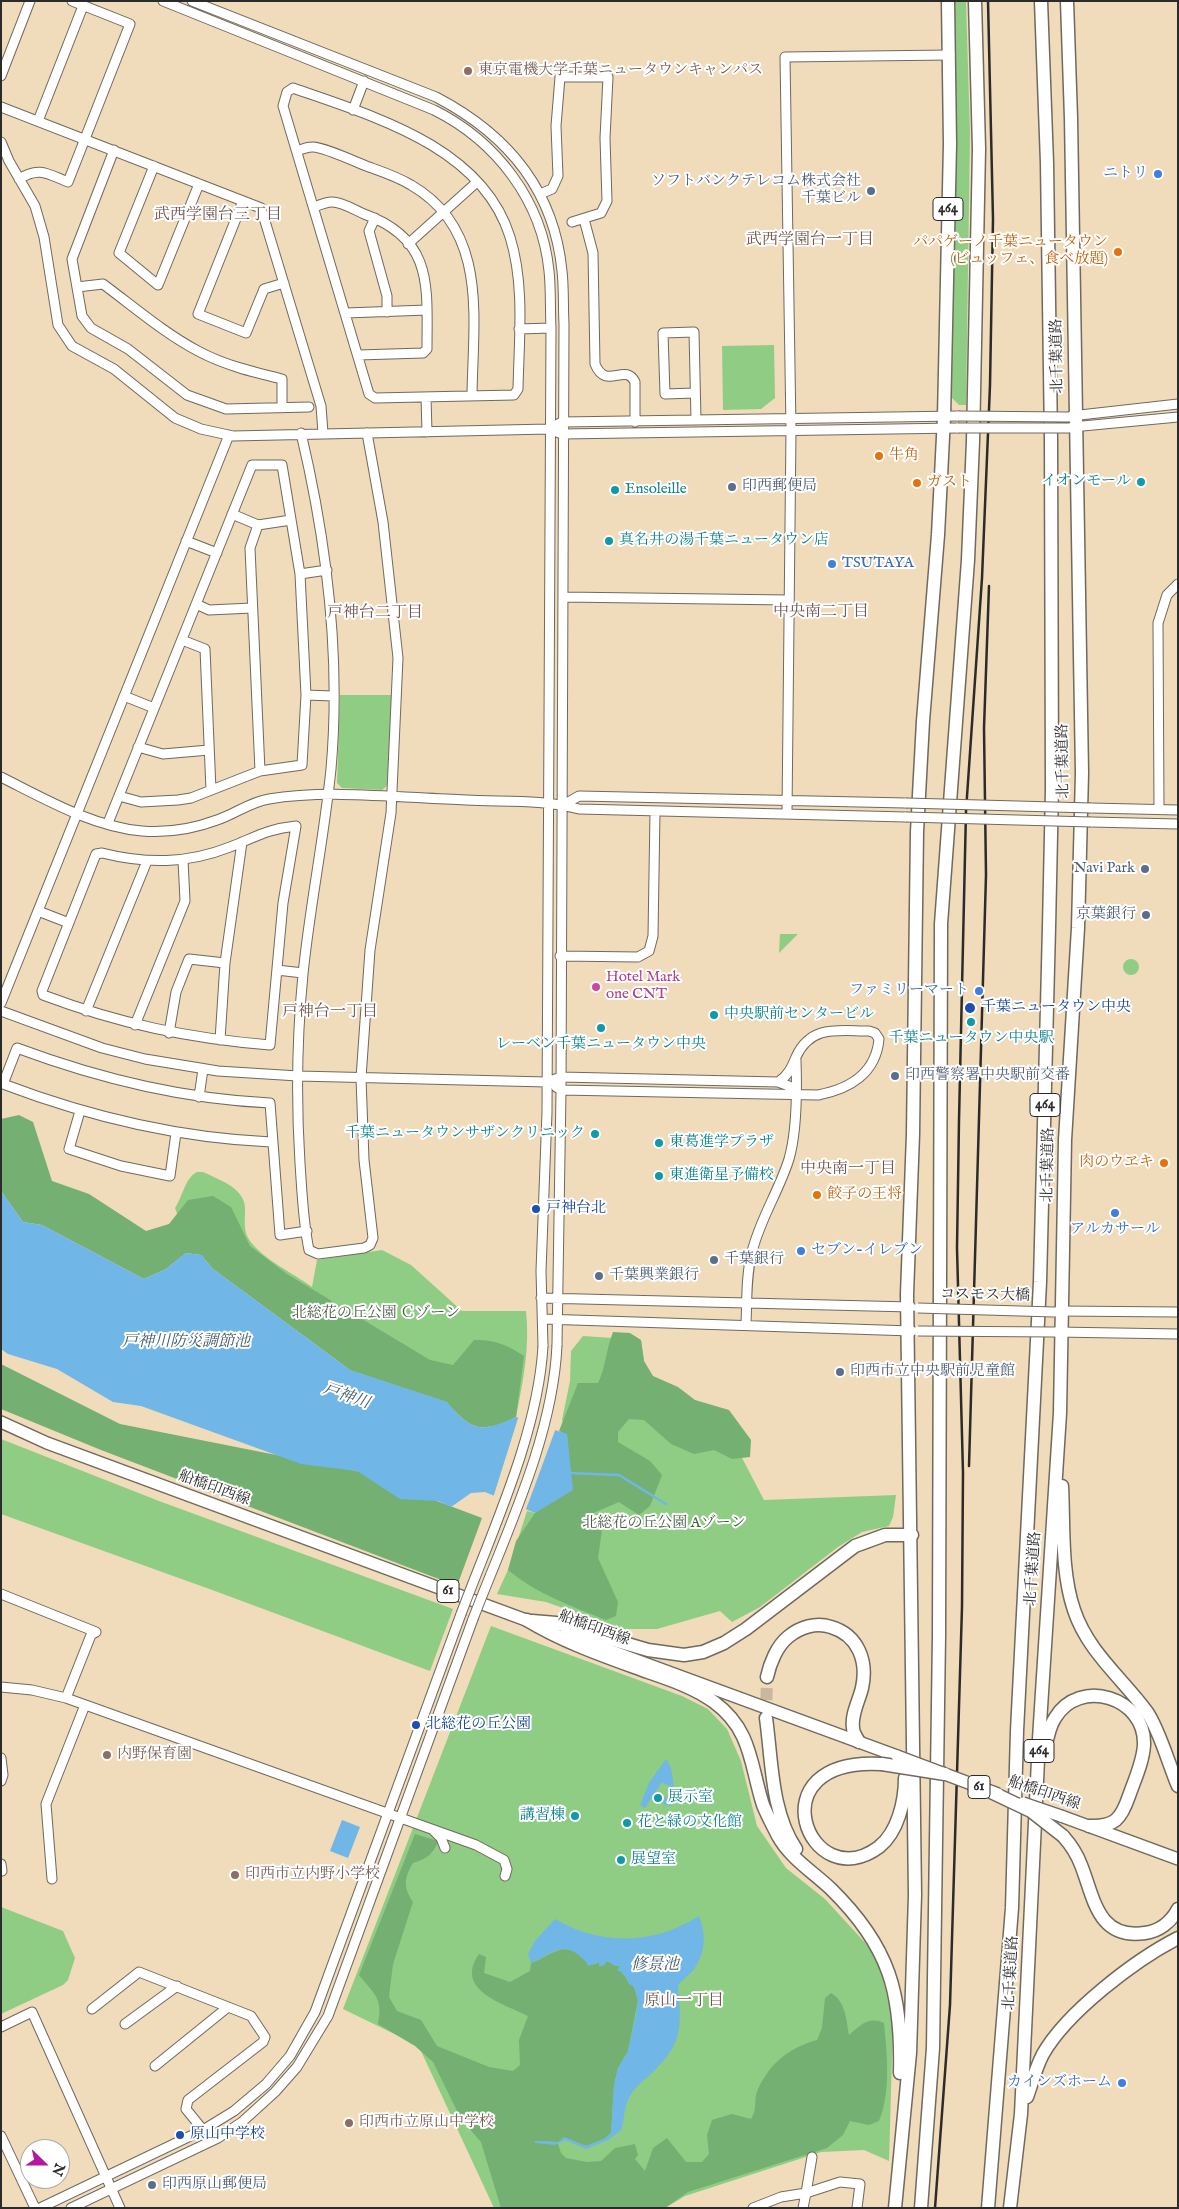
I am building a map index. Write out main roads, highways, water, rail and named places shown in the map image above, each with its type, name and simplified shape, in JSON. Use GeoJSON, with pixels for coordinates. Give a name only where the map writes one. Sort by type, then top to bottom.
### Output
{"type":"FeatureCollection","features":[{"type":"Feature","properties":{"kind":"highway","name":"464"},"geometry":{"type":"LineString","coordinates":[[896,2201],[910,2053],[916,1895],[911,1609],[913,1134],[918,832],[923,721],[938,535],[944,423],[950,55],[948,1]]}},
{"type":"Feature","properties":{"kind":"highway","name":"464"},"geometry":{"type":"LineString","coordinates":[[922,2208],[933,2048],[939,1656],[941,924],[968,560],[979,149],[975,1]]}},
{"type":"Feature","properties":{"kind":"highway","name":"北千葉道路"},"geometry":{"type":"LineString","coordinates":[[988,2208],[1012,1908],[1017,1731],[1040,1282],[1049,935],[1052,789],[1051,440],[1046,118],[1040,1]]}},
{"type":"Feature","properties":{"kind":"highway","name":"北千葉道路"},"geometry":{"type":"LineString","coordinates":[[1010,2208],[1021,2114],[1039,1738],[1060,1413],[1058,1332],[1065,1140],[1076,983],[1081,855],[1072,422],[1067,1]]}},
{"type":"Feature","properties":{"kind":"highway"},"geometry":{"type":"LineString","coordinates":[[1060,1413],[1064,1546],[1068,1584],[1074,1610],[1084,1633],[1104,1663],[1148,1713],[1178,1786]]}},
{"type":"Feature","properties":{"kind":"highway"},"geometry":{"type":"LineString","coordinates":[[527,1620],[556,1623],[648,1650],[684,1654],[703,1652],[724,1643],[746,1629],[855,1546],[885,1535],[912,1535]]}},
{"type":"Feature","properties":{"kind":"highway"},"geometry":{"type":"LineString","coordinates":[[911,1609],[907,1626],[905,1792],[899,1814],[884,1843],[869,1854],[843,1858],[826,1852],[812,1840],[805,1824],[804,1811],[812,1786],[824,1774],[839,1766],[860,1762],[882,1764],[945,1774]]}},
{"type":"Feature","properties":{"kind":"highway"},"geometry":{"type":"LineString","coordinates":[[527,1620],[552,1636],[702,1694],[725,1711],[741,1731],[748,1745],[764,1806],[779,1838],[795,1857],[845,1903],[870,1935],[884,1959],[897,1997],[901,2031],[896,2201]]}},
{"type":"Feature","properties":{"kind":"highway"},"geometry":{"type":"LineString","coordinates":[[767,1677],[778,1649],[796,1631],[818,1625],[829,1626],[851,1638],[859,1648],[863,1659],[862,1688],[852,1718],[853,1730],[859,1742]]}},
{"type":"Feature","properties":{"kind":"highway"},"geometry":{"type":"LineString","coordinates":[[1032,1911],[1037,1877],[1043,1760],[1047,1736],[1055,1717],[1069,1703],[1082,1697],[1099,1695],[1112,1698],[1124,1704],[1132,1712],[1141,1726],[1144,1743],[1141,1762],[1123,1812],[1113,1823],[1102,1826],[1089,1826]]}},
{"type":"Feature","properties":{"kind":"highway"},"geometry":{"type":"LineString","coordinates":[[766,1718],[779,1812],[795,1847],[823,1882]]}},
{"type":"Feature","properties":{"kind":"highway"},"geometry":{"type":"LineString","coordinates":[[991,1792],[1031,1811],[1063,1836],[1074,1849],[1095,1906],[1107,1924],[1117,1930],[1131,1934],[1146,1933],[1163,1927],[1178,1910]]}},
{"type":"Feature","properties":{"kind":"highway"},"geometry":{"type":"LineString","coordinates":[[1021,2114],[1042,2055],[1056,2034],[1076,2012],[1106,1987],[1178,1938]]}},
{"type":"Feature","properties":{"kind":"main road","name":"船橋印西線"},"geometry":{"type":"LineString","coordinates":[[1,1422],[65,1450],[991,1792],[1178,1859]]}},
{"type":"Feature","properties":{"kind":"water","name":"戸神川防災調節池"},"geometry":{"type":"Polygon","coordinates":[[[1,1191],[23,1222],[42,1225],[144,1279],[166,1269],[186,1253],[201,1255],[213,1269],[350,1370],[447,1402],[471,1424],[478,1427],[494,1426],[516,1417],[567,1434],[573,1490],[535,1513],[485,1492],[471,1493],[451,1507],[438,1501],[400,1499],[357,1471],[301,1464],[141,1406],[113,1402],[57,1369],[8,1354],[1,1349],[1,1191]]]}},
{"type":"Feature","properties":{"kind":"water"},"geometry":{"type":"Polygon","coordinates":[[[666,1759],[672,1775],[673,1788],[672,1806],[662,1804],[672,1788],[662,1782],[645,1808],[640,1805],[649,1783],[666,1759]]]}},
{"type":"Feature","properties":{"kind":"water"},"geometry":{"type":"Polygon","coordinates":[[[342,1820],[360,1827],[348,1858],[330,1851],[342,1820]]]}},
{"type":"Feature","properties":{"kind":"water","name":"修景池"},"geometry":{"type":"Polygon","coordinates":[[[699,1916],[704,1936],[703,1950],[694,1969],[678,1986],[680,2023],[676,2041],[664,2060],[632,2092],[626,2105],[621,2130],[608,2140],[586,2149],[565,2140],[555,2145],[535,2143],[535,2141],[558,2142],[564,2137],[586,2146],[604,2139],[611,2133],[614,2085],[618,2068],[628,2051],[638,2000],[634,1987],[629,1984],[624,1974],[617,1970],[621,1966],[615,1966],[607,1961],[604,1965],[599,1966],[599,1962],[588,1966],[575,1952],[562,1949],[556,1950],[531,1963],[528,1954],[535,1941],[555,1919],[591,1934],[609,1938],[627,1938],[646,1937],[664,1932],[682,1926],[699,1916]]]}},
{"type":"Feature","properties":{"kind":"waterway","name":"戸神川"},"geometry":{"type":"LineString","coordinates":[[569,1473],[619,1475],[666,1504]]}},
{"type":"Feature","properties":{"kind":"tunnel"},"geometry":{"type":"LineString","coordinates":[[766,1718],[767,1677]]}},
{"type":"Feature","properties":{"kind":"railway"},"geometry":{"type":"LineString","coordinates":[[935,2208],[950,2005],[962,1607],[963,1473],[957,1248],[959,1120],[966,811],[982,578],[990,385],[993,219],[988,1]]}},
{"type":"Feature","properties":{"kind":"railway"},"geometry":{"type":"LineString","coordinates":[[969,1466],[986,875],[984,728],[989,586]]}},
{"type":"Feature","properties":{"kind":"place","name":"東京電機大学千葉ニュータウンキャンパス"},"geometry":{"type":"Point","coordinates":[468,71]}},
{"type":"Feature","properties":{"kind":"place","name":"ニトリ"},"geometry":{"type":"Point","coordinates":[1158,174]}},
{"type":"Feature","properties":{"kind":"place","name":"ソフトバンクテレコム株式会社 千葉ビル"},"geometry":{"type":"Point","coordinates":[871,191]}},
{"type":"Feature","properties":{"kind":"place","name":"パパゲーノ千葉ニュータウン (ビュッフェ、食べ放題)"},"geometry":{"type":"Point","coordinates":[1118,252]}},
{"type":"Feature","properties":{"kind":"place","name":"牛角"},"geometry":{"type":"Point","coordinates":[879,456]}},
{"type":"Feature","properties":{"kind":"place","name":"イオンモール"},"geometry":{"type":"Point","coordinates":[1141,482]}},
{"type":"Feature","properties":{"kind":"place","name":"ガスト"},"geometry":{"type":"Point","coordinates":[917,483]}},
{"type":"Feature","properties":{"kind":"place","name":"印西郵便局"},"geometry":{"type":"Point","coordinates":[732,487]}},
{"type":"Feature","properties":{"kind":"place","name":"Ensoleille"},"geometry":{"type":"Point","coordinates":[615,490]}},
{"type":"Feature","properties":{"kind":"place","name":"真名井の湯千葉ニュータウン店"},"geometry":{"type":"Point","coordinates":[609,541]}},
{"type":"Feature","properties":{"kind":"place","name":"TSUTAYA"},"geometry":{"type":"Point","coordinates":[832,564]}},
{"type":"Feature","properties":{"kind":"place","name":"Navi Park"},"geometry":{"type":"Point","coordinates":[1145,869]}},
{"type":"Feature","properties":{"kind":"place","name":"京葉銀行"},"geometry":{"type":"Point","coordinates":[1146,915]}},
{"type":"Feature","properties":{"kind":"place","name":"Hotel Mark one CNT"},"geometry":{"type":"Point","coordinates":[596,987]}},
{"type":"Feature","properties":{"kind":"place","name":"ファミリーマート"},"geometry":{"type":"Point","coordinates":[979,991]}},
{"type":"Feature","properties":{"kind":"place","name":"千葉ニュータウン中央"},"geometry":{"type":"Point","coordinates":[970,1008]}},
{"type":"Feature","properties":{"kind":"place","name":"中央駅前センタービル"},"geometry":{"type":"Point","coordinates":[714,1015]}},
{"type":"Feature","properties":{"kind":"place","name":"千葉ニュータウン中央駅"},"geometry":{"type":"Point","coordinates":[971,1022]}},
{"type":"Feature","properties":{"kind":"place","name":"レーベン千葉ニュータウン中央"},"geometry":{"type":"Point","coordinates":[601,1028]}},
{"type":"Feature","properties":{"kind":"place","name":"印西警察署中央駅前交番"},"geometry":{"type":"Point","coordinates":[895,1076]}},
{"type":"Feature","properties":{"kind":"place","name":"千葉ニュータウンサザンクリニック"},"geometry":{"type":"Point","coordinates":[595,1134]}},
{"type":"Feature","properties":{"kind":"place","name":"東葛進学プラザ"},"geometry":{"type":"Point","coordinates":[659,1143]}},
{"type":"Feature","properties":{"kind":"place","name":"肉のウヱキ"},"geometry":{"type":"Point","coordinates":[1164,1163]}},
{"type":"Feature","properties":{"kind":"place","name":"東進衛星予備校"},"geometry":{"type":"Point","coordinates":[659,1176]}},
{"type":"Feature","properties":{"kind":"place","name":"餃子の王将"},"geometry":{"type":"Point","coordinates":[817,1195]}},
{"type":"Feature","properties":{"kind":"place","name":"戸神台北"},"geometry":{"type":"Point","coordinates":[536,1209]}},
{"type":"Feature","properties":{"kind":"place","name":"アルカサール"},"geometry":{"type":"Point","coordinates":[1115,1213]}},
{"type":"Feature","properties":{"kind":"place","name":"セブン-イレブン"},"geometry":{"type":"Point","coordinates":[801,1251]}},
{"type":"Feature","properties":{"kind":"place","name":"千葉銀行"},"geometry":{"type":"Point","coordinates":[714,1260]}},
{"type":"Feature","properties":{"kind":"place","name":"千葉興業銀行"},"geometry":{"type":"Point","coordinates":[599,1276]}},
{"type":"Feature","properties":{"kind":"place","name":"印西市立中央駅前児童館"},"geometry":{"type":"Point","coordinates":[840,1372]}},
{"type":"Feature","properties":{"kind":"place","name":"北総花の丘公園"},"geometry":{"type":"Point","coordinates":[416,1725]}},
{"type":"Feature","properties":{"kind":"place","name":"内野保育園"},"geometry":{"type":"Point","coordinates":[107,1755]}},
{"type":"Feature","properties":{"kind":"place","name":"展示室"},"geometry":{"type":"Point","coordinates":[658,1798]}},
{"type":"Feature","properties":{"kind":"place","name":"講習棟"},"geometry":{"type":"Point","coordinates":[575,1816]}},
{"type":"Feature","properties":{"kind":"place","name":"花と緑の文化館"},"geometry":{"type":"Point","coordinates":[627,1823]}},
{"type":"Feature","properties":{"kind":"place","name":"展望室"},"geometry":{"type":"Point","coordinates":[621,1860]}},
{"type":"Feature","properties":{"kind":"place","name":"印西市立内野小学校"},"geometry":{"type":"Point","coordinates":[235,1875]}},
{"type":"Feature","properties":{"kind":"place","name":"カインズホーム"},"geometry":{"type":"Point","coordinates":[1122,2083]}},
{"type":"Feature","properties":{"kind":"place","name":"印西市立原山中学校"},"geometry":{"type":"Point","coordinates":[349,2123]}},
{"type":"Feature","properties":{"kind":"place","name":"原山中学校"},"geometry":{"type":"Point","coordinates":[180,2135]}},
{"type":"Feature","properties":{"kind":"place","name":"印西原山郵便局"},"geometry":{"type":"Point","coordinates":[152,2185]}},
{"type":"Feature","properties":{"kind":"district","name":"武西学園台三丁目"},"geometry":{"type":"Point","coordinates":[218,216]}},
{"type":"Feature","properties":{"kind":"district","name":"武西学園台一丁目"},"geometry":{"type":"Point","coordinates":[810,241]}},
{"type":"Feature","properties":{"kind":"district","name":"中央南二丁目"},"geometry":{"type":"Point","coordinates":[821,613]}},
{"type":"Feature","properties":{"kind":"district","name":"戸神台二丁目"},"geometry":{"type":"Point","coordinates":[375,614]}},
{"type":"Feature","properties":{"kind":"district","name":"戸神台一丁目"},"geometry":{"type":"Point","coordinates":[330,1013]}},
{"type":"Feature","properties":{"kind":"district","name":"中央南一丁目"},"geometry":{"type":"Point","coordinates":[848,1170]}},
{"type":"Feature","properties":{"kind":"district","name":"原山一丁目"},"geometry":{"type":"Point","coordinates":[684,2002]}},
{"type":"Feature","properties":{"kind":"park label","name":"北総花の丘公園 Ｃゾーン"},"geometry":{"type":"Point","coordinates":[376,1314]}},
{"type":"Feature","properties":{"kind":"park label","name":"北総花の丘公園 Aゾーン"},"geometry":{"type":"Point","coordinates":[664,1524]}}]}
